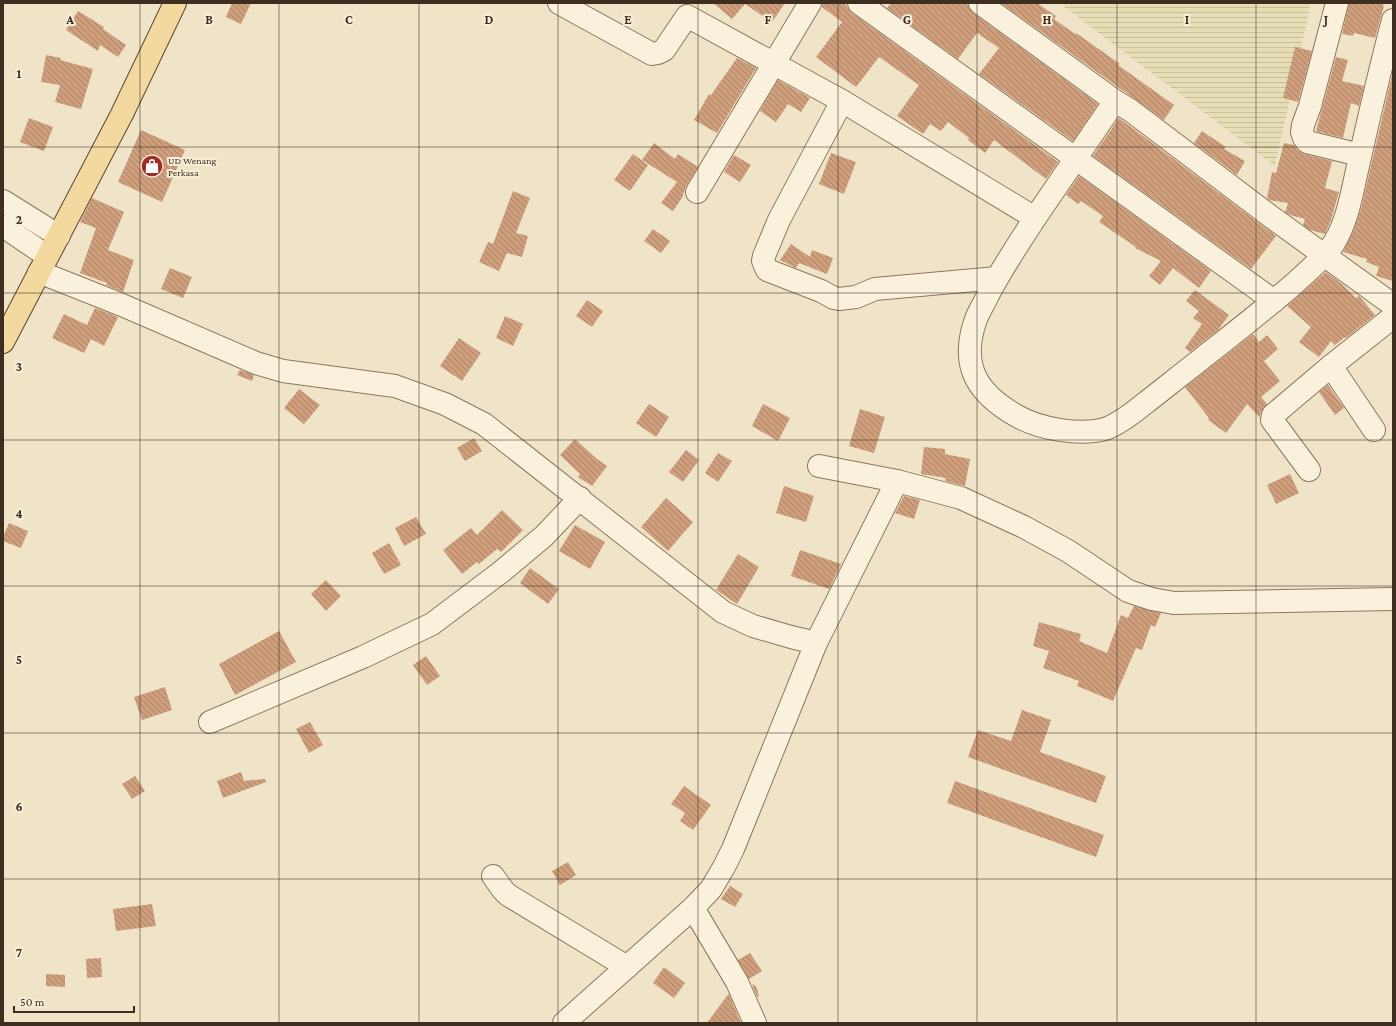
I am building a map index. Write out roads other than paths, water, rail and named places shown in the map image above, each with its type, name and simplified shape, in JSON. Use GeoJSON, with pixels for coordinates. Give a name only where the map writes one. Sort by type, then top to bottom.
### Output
{"type":"FeatureCollection","features":[{"type":"Feature","properties":{"kind":"main road"},"geometry":{"type":"LineString","coordinates":[[3,342],[122,114],[175,3]]}},
{"type":"Feature","properties":{"kind":"street"},"geometry":{"type":"LineString","coordinates":[[559,3],[652,54],[664,50],[687,16],[842,101],[1035,218]]}},
{"type":"Feature","properties":{"kind":"street"},"geometry":{"type":"LineString","coordinates":[[697,192],[810,3]]}},
{"type":"Feature","properties":{"kind":"street"},"geometry":{"type":"LineString","coordinates":[[859,3],[1274,301]]}},
{"type":"Feature","properties":{"kind":"street"},"geometry":{"type":"LineString","coordinates":[[980,3],[1115,101],[1130,110],[1393,305]]}},
{"type":"Feature","properties":{"kind":"street"},"geometry":{"type":"LineString","coordinates":[[1337,3],[1302,132],[1307,142],[1360,155]]}},
{"type":"Feature","properties":{"kind":"street"},"geometry":{"type":"LineString","coordinates":[[1115,101],[1075,157],[997,278],[976,320],[970,340],[969,350],[971,367],[983,390],[996,402],[1021,418],[1036,424],[1064,430],[1084,432],[1105,429],[1126,418],[1274,301],[1325,255],[1342,228],[1360,155],[1385,80],[1393,20]]}},
{"type":"Feature","properties":{"kind":"street"},"geometry":{"type":"LineString","coordinates":[[842,101],[779,220],[764,256],[763,261],[767,270],[834,298],[856,297],[875,289],[997,278]]}},
{"type":"Feature","properties":{"kind":"street"},"geometry":{"type":"LineString","coordinates":[[3,201],[59,236]]}},
{"type":"Feature","properties":{"kind":"street"},"geometry":{"type":"LineString","coordinates":[[3,226],[43,264],[122,305],[256,363],[283,371],[395,386],[445,404],[484,424],[724,612],[753,626],[816,643]]}},
{"type":"Feature","properties":{"kind":"street"},"geometry":{"type":"LineString","coordinates":[[1309,470],[1272,420],[1273,415],[1331,366],[1393,317]]}},
{"type":"Feature","properties":{"kind":"street"},"geometry":{"type":"LineString","coordinates":[[1331,366],[1374,430]]}},
{"type":"Feature","properties":{"kind":"street"},"geometry":{"type":"LineString","coordinates":[[819,466],[897,481],[961,498],[1024,527],[1068,550],[1128,590],[1152,599],[1174,603],[1393,599]]}},
{"type":"Feature","properties":{"kind":"street"},"geometry":{"type":"LineString","coordinates":[[564,1023],[693,908],[711,889],[733,849],[816,643],[897,481]]}},
{"type":"Feature","properties":{"kind":"street"},"geometry":{"type":"LineString","coordinates":[[210,722],[363,657],[432,624],[501,572],[539,540],[580,498]]}},
{"type":"Feature","properties":{"kind":"street"},"geometry":{"type":"LineString","coordinates":[[493,876],[503,890],[508,894],[627,967]]}},
{"type":"Feature","properties":{"kind":"street"},"geometry":{"type":"LineString","coordinates":[[693,908],[737,982],[755,1023]]}},
{"type":"Feature","properties":{"kind":"place","name":"UD Wenang Perkasa"},"geometry":{"type":"Point","coordinates":[152,166]}}]}
